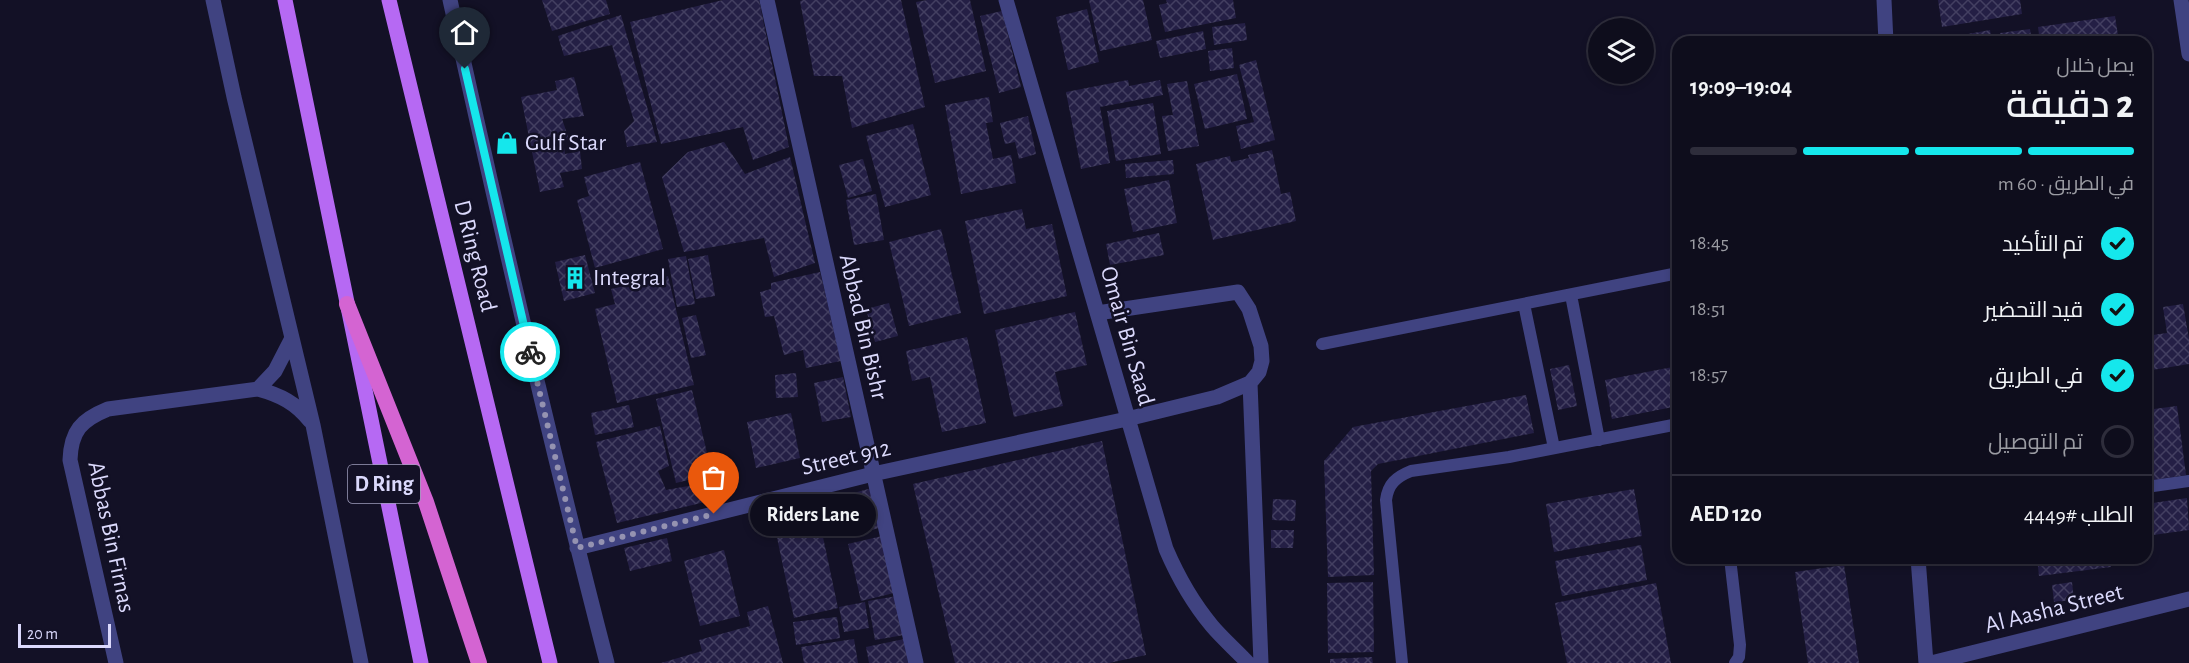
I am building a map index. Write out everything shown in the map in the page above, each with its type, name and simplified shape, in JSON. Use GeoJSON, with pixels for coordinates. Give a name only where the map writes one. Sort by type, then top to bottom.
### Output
{"type":"FeatureCollection","features":[{"type":"Feature","properties":{"kind":"highway"},"geometry":{"type":"LineString","coordinates":[[347,304],[426,502],[479,663]]}},
{"type":"Feature","properties":{"kind":"main road","name":"D Ring"},"geometry":{"type":"LineString","coordinates":[[285,0],[421,663]]}},
{"type":"Feature","properties":{"kind":"main road","name":"D Ring Road"},"geometry":{"type":"LineString","coordinates":[[388,0],[550,663]]}},
{"type":"Feature","properties":{"kind":"street"},"geometry":{"type":"LineString","coordinates":[[213,0],[291,340],[313,425],[361,663]]}},
{"type":"Feature","properties":{"kind":"street","name":"D Ring Road"},"geometry":{"type":"LineString","coordinates":[[450,0],[501,230],[607,663]]}},
{"type":"Feature","properties":{"kind":"street","name":"Abbad Bin Bishr"},"geometry":{"type":"LineString","coordinates":[[766,0],[916,663]]}},
{"type":"Feature","properties":{"kind":"street","name":"Omair Bin Saad"},"geometry":{"type":"LineString","coordinates":[[1006,0],[1166,549],[1195,603],[1213,628],[1248,663]]}},
{"type":"Feature","properties":{"kind":"street"},"geometry":{"type":"LineString","coordinates":[[1884,0],[1886,36]]}},
{"type":"Feature","properties":{"kind":"street"},"geometry":{"type":"LineString","coordinates":[[2181,0],[2189,54]]}},
{"type":"Feature","properties":{"kind":"street"},"geometry":{"type":"LineString","coordinates":[[1104,312],[1238,292],[1249,309],[1261,346],[1262,361],[1259,372],[1250,383],[1261,663]]}},
{"type":"Feature","properties":{"kind":"street"},"geometry":{"type":"LineString","coordinates":[[258,389],[275,371],[291,340]]}},
{"type":"Feature","properties":{"kind":"street","name":"Street 912"},"geometry":{"type":"LineString","coordinates":[[577,548],[873,474],[1127,419],[1217,397],[1250,383]]}},
{"type":"Feature","properties":{"kind":"street","name":"Abbas Bin Firnas"},"geometry":{"type":"LineString","coordinates":[[116,663],[70,460],[70,446],[77,429],[91,416],[108,409],[258,389],[274,393],[289,401],[302,411],[313,425]]}},
{"type":"Feature","properties":{"kind":"street"},"geometry":{"type":"LineString","coordinates":[[1918,564],[1926,663]]}},
{"type":"Feature","properties":{"kind":"street","name":"Al Aasha Street"},"geometry":{"type":"LineString","coordinates":[[1931,663],[2189,599]]}},
{"type":"Feature","properties":{"kind":"lane"},"geometry":{"type":"LineString","coordinates":[[1322,344],[1672,274]]}},
{"type":"Feature","properties":{"kind":"lane"},"geometry":{"type":"LineString","coordinates":[[1571,295],[1599,440]]}},
{"type":"Feature","properties":{"kind":"lane"},"geometry":{"type":"LineString","coordinates":[[1524,304],[1554,448]]}},
{"type":"Feature","properties":{"kind":"lane"},"geometry":{"type":"LineString","coordinates":[[1402,663],[1386,500],[1387,490],[1393,481],[1411,471],[1509,457],[1672,425]]}},
{"type":"Feature","properties":{"kind":"lane"},"geometry":{"type":"LineString","coordinates":[[2152,486],[2189,481]]}},
{"type":"Feature","properties":{"kind":"lane"},"geometry":{"type":"LineString","coordinates":[[1731,564],[1740,661]]}},
{"type":"Feature","properties":{"kind":"building"},"geometry":{"type":"Polygon","coordinates":[[[542,0],[606,0],[610,14],[552,31],[542,0]]]}},
{"type":"Feature","properties":{"kind":"building"},"geometry":{"type":"Polygon","coordinates":[[[723,0],[759,0],[789,147],[753,160],[743,127],[661,144],[630,22],[723,0]]]}},
{"type":"Feature","properties":{"kind":"building"},"geometry":{"type":"Polygon","coordinates":[[[901,0],[925,107],[852,128],[842,76],[814,76],[800,1],[901,0]]]}},
{"type":"Feature","properties":{"kind":"building"},"geometry":{"type":"Polygon","coordinates":[[[970,0],[986,71],[935,83],[916,2],[970,0]]]}},
{"type":"Feature","properties":{"kind":"building"},"geometry":{"type":"Polygon","coordinates":[[[1089,0],[1143,0],[1152,40],[1100,51],[1089,0]]]}},
{"type":"Feature","properties":{"kind":"building"},"geometry":{"type":"Polygon","coordinates":[[[1166,0],[1233,0],[1236,18],[1165,32],[1159,5],[1167,3],[1166,0]]]}},
{"type":"Feature","properties":{"kind":"building"},"geometry":{"type":"Polygon","coordinates":[[[1938,0],[2020,0],[2022,14],[1942,27],[1938,0]]]}},
{"type":"Feature","properties":{"kind":"building"},"geometry":{"type":"Polygon","coordinates":[[[1087,9],[1099,62],[1068,70],[1056,17],[1087,9]]]}},
{"type":"Feature","properties":{"kind":"building"},"geometry":{"type":"Polygon","coordinates":[[[1002,11],[1021,87],[999,93],[980,16],[1002,11]]]}},
{"type":"Feature","properties":{"kind":"building"},"geometry":{"type":"Polygon","coordinates":[[[621,15],[657,142],[627,147],[624,131],[634,121],[612,45],[564,56],[558,36],[621,15]]]}},
{"type":"Feature","properties":{"kind":"building"},"geometry":{"type":"Polygon","coordinates":[[[2115,16],[2118,36],[2039,36],[2038,27],[2115,16]]]}},
{"type":"Feature","properties":{"kind":"building"},"geometry":{"type":"Polygon","coordinates":[[[1245,23],[1247,40],[1214,45],[1212,27],[1245,23]]]}},
{"type":"Feature","properties":{"kind":"building"},"geometry":{"type":"Polygon","coordinates":[[[2030,29],[2031,36],[2001,36],[2000,33],[2030,29]]]}},
{"type":"Feature","properties":{"kind":"building"},"geometry":{"type":"Polygon","coordinates":[[[1990,30],[1991,36],[1968,36],[1968,34],[1990,30]]]}},
{"type":"Feature","properties":{"kind":"building"},"geometry":{"type":"Polygon","coordinates":[[[1203,31],[1206,49],[1160,58],[1156,41],[1203,31]]]}},
{"type":"Feature","properties":{"kind":"building"},"geometry":{"type":"Polygon","coordinates":[[[1232,48],[1234,68],[1210,71],[1208,51],[1232,48]]]}},
{"type":"Feature","properties":{"kind":"building"},"geometry":{"type":"Polygon","coordinates":[[[1256,60],[1275,140],[1241,149],[1236,126],[1254,122],[1239,65],[1256,60]]]}},
{"type":"Feature","properties":{"kind":"building"},"geometry":{"type":"Polygon","coordinates":[[[1237,74],[1247,119],[1205,129],[1194,84],[1237,74]]]}},
{"type":"Feature","properties":{"kind":"building"},"geometry":{"type":"Polygon","coordinates":[[[574,77],[584,116],[562,119],[569,139],[563,141],[565,154],[580,151],[582,169],[560,173],[564,187],[540,192],[521,97],[557,90],[555,81],[574,77]]]}},
{"type":"Feature","properties":{"kind":"building"},"geometry":{"type":"Polygon","coordinates":[[[1128,80],[1129,86],[1160,80],[1163,95],[1100,107],[1110,163],[1081,169],[1066,92],[1128,80]]]}},
{"type":"Feature","properties":{"kind":"building"},"geometry":{"type":"Polygon","coordinates":[[[1187,81],[1199,146],[1168,151],[1162,116],[1173,115],[1167,84],[1187,81]]]}},
{"type":"Feature","properties":{"kind":"building"},"geometry":{"type":"Polygon","coordinates":[[[989,97],[993,122],[986,123],[993,159],[1011,155],[1016,183],[961,194],[945,105],[989,97]]]}},
{"type":"Feature","properties":{"kind":"building"},"geometry":{"type":"Polygon","coordinates":[[[1153,103],[1161,154],[1116,161],[1107,111],[1153,103]]]}},
{"type":"Feature","properties":{"kind":"building"},"geometry":{"type":"Polygon","coordinates":[[[1028,116],[1036,154],[1019,159],[1015,142],[1005,144],[1000,123],[1028,116]]]}},
{"type":"Feature","properties":{"kind":"building"},"geometry":{"type":"Polygon","coordinates":[[[913,124],[931,195],[885,207],[866,136],[913,124]]]}},
{"type":"Feature","properties":{"kind":"building"},"geometry":{"type":"Polygon","coordinates":[[[724,142],[745,174],[790,157],[815,263],[774,277],[764,238],[684,252],[662,177],[688,152],[724,142]]]}},
{"type":"Feature","properties":{"kind":"building"},"geometry":{"type":"Polygon","coordinates":[[[1272,150],[1281,194],[1290,192],[1296,221],[1213,240],[1196,164],[1230,156],[1231,162],[1249,158],[1248,155],[1272,150]]]}},
{"type":"Feature","properties":{"kind":"building"},"geometry":{"type":"Polygon","coordinates":[[[863,159],[872,191],[848,198],[839,165],[863,159]]]}},
{"type":"Feature","properties":{"kind":"building"},"geometry":{"type":"Polygon","coordinates":[[[1173,160],[1174,174],[1126,178],[1125,164],[1173,160]]]}},
{"type":"Feature","properties":{"kind":"building"},"geometry":{"type":"Polygon","coordinates":[[[640,162],[663,249],[595,268],[577,200],[589,196],[584,177],[640,162]]]}},
{"type":"Feature","properties":{"kind":"building"},"geometry":{"type":"Polygon","coordinates":[[[1169,180],[1177,223],[1133,232],[1124,189],[1169,180]]]}},
{"type":"Feature","properties":{"kind":"building"},"geometry":{"type":"Polygon","coordinates":[[[876,194],[884,240],[854,245],[846,200],[876,194]]]}},
{"type":"Feature","properties":{"kind":"building"},"geometry":{"type":"Polygon","coordinates":[[[1022,209],[1026,229],[1052,224],[1067,296],[984,314],[965,221],[1022,209]]]}},
{"type":"Feature","properties":{"kind":"building"},"geometry":{"type":"Polygon","coordinates":[[[941,229],[961,313],[909,326],[889,242],[941,229]]]}},
{"type":"Feature","properties":{"kind":"building"},"geometry":{"type":"Polygon","coordinates":[[[1159,233],[1164,255],[1110,265],[1106,244],[1159,233]]]}},
{"type":"Feature","properties":{"kind":"building","name":"Integral"},"geometry":{"type":"Polygon","coordinates":[[[585,255],[595,293],[564,301],[555,262],[585,255]]]}},
{"type":"Feature","properties":{"kind":"building"},"geometry":{"type":"Polygon","coordinates":[[[708,255],[715,296],[696,299],[688,259],[708,255]]]}},
{"type":"Feature","properties":{"kind":"building"},"geometry":{"type":"Polygon","coordinates":[[[686,256],[695,304],[677,307],[668,259],[686,256]]]}},
{"type":"Feature","properties":{"kind":"building"},"geometry":{"type":"Polygon","coordinates":[[[820,272],[841,361],[806,368],[803,350],[784,355],[774,316],[765,317],[760,292],[771,289],[771,283],[820,272]]]}},
{"type":"Feature","properties":{"kind":"building"},"geometry":{"type":"Polygon","coordinates":[[[668,276],[694,385],[617,403],[595,309],[615,304],[611,289],[668,276]]]}},
{"type":"Feature","properties":{"kind":"building"},"geometry":{"type":"Polygon","coordinates":[[[889,303],[898,336],[875,342],[866,309],[889,303]]]}},
{"type":"Feature","properties":{"kind":"building"},"geometry":{"type":"Polygon","coordinates":[[[2183,304],[2189,339],[2189,364],[2152,370],[2152,335],[2167,333],[2163,307],[2183,304]]]}},
{"type":"Feature","properties":{"kind":"building"},"geometry":{"type":"Polygon","coordinates":[[[1075,312],[1087,365],[1055,372],[1063,406],[1014,417],[995,330],[1075,312]]]}},
{"type":"Feature","properties":{"kind":"building"},"geometry":{"type":"Polygon","coordinates":[[[696,315],[706,355],[691,358],[682,318],[696,315]]]}},
{"type":"Feature","properties":{"kind":"building"},"geometry":{"type":"Polygon","coordinates":[[[967,337],[986,423],[942,432],[930,377],[912,381],[906,351],[967,337]]]}},
{"type":"Feature","properties":{"kind":"building"},"geometry":{"type":"Polygon","coordinates":[[[1569,365],[1577,406],[1558,410],[1550,369],[1569,365]]]}},
{"type":"Feature","properties":{"kind":"building"},"geometry":{"type":"Polygon","coordinates":[[[1672,367],[1672,407],[1612,419],[1605,380],[1672,367]]]}},
{"type":"Feature","properties":{"kind":"building"},"geometry":{"type":"Polygon","coordinates":[[[796,373],[798,397],[776,398],[775,375],[796,373]]]}},
{"type":"Feature","properties":{"kind":"building"},"geometry":{"type":"Polygon","coordinates":[[[843,377],[851,417],[822,422],[814,383],[843,377]]]}},
{"type":"Feature","properties":{"kind":"building"},"geometry":{"type":"Polygon","coordinates":[[[692,390],[712,474],[676,483],[656,399],[692,390]]]}},
{"type":"Feature","properties":{"kind":"building"},"geometry":{"type":"Polygon","coordinates":[[[1526,395],[1534,433],[1378,464],[1371,471],[1374,575],[1328,577],[1324,461],[1353,427],[1526,395]]]}},
{"type":"Feature","properties":{"kind":"building"},"geometry":{"type":"Polygon","coordinates":[[[629,405],[634,427],[595,435],[591,413],[629,405]]]}},
{"type":"Feature","properties":{"kind":"building"},"geometry":{"type":"Polygon","coordinates":[[[2177,406],[2186,475],[2152,480],[2152,409],[2177,406]]]}},
{"type":"Feature","properties":{"kind":"building"},"geometry":{"type":"Polygon","coordinates":[[[791,413],[800,458],[756,468],[747,422],[791,413]]]}},
{"type":"Feature","properties":{"kind":"building"},"geometry":{"type":"Polygon","coordinates":[[[660,426],[669,466],[658,471],[666,490],[716,481],[722,498],[617,523],[596,442],[660,426]]]}},
{"type":"Feature","properties":{"kind":"building"},"geometry":{"type":"Polygon","coordinates":[[[1102,441],[1146,655],[1109,663],[955,663],[913,484],[1102,441]]]}},
{"type":"Feature","properties":{"kind":"building"},"geometry":{"type":"Polygon","coordinates":[[[872,488],[882,527],[851,536],[839,497],[872,488]]]}},
{"type":"Feature","properties":{"kind":"building"},"geometry":{"type":"Polygon","coordinates":[[[1634,489],[1642,536],[1554,552],[1546,504],[1634,489]]]}},
{"type":"Feature","properties":{"kind":"building"},"geometry":{"type":"Polygon","coordinates":[[[2187,498],[2189,530],[2152,535],[2152,503],[2187,498]]]}},
{"type":"Feature","properties":{"kind":"building"},"geometry":{"type":"Polygon","coordinates":[[[1273,499],[1296,500],[1295,521],[1272,520],[1273,499]]]}},
{"type":"Feature","properties":{"kind":"building"},"geometry":{"type":"Polygon","coordinates":[[[820,523],[838,608],[794,618],[776,533],[820,523]]]}},
{"type":"Feature","properties":{"kind":"building"},"geometry":{"type":"Polygon","coordinates":[[[1271,530],[1294,530],[1293,548],[1271,548],[1271,530]]]}},
{"type":"Feature","properties":{"kind":"building"},"geometry":{"type":"Polygon","coordinates":[[[882,536],[894,593],[861,601],[848,544],[882,536]]]}},
{"type":"Feature","properties":{"kind":"building"},"geometry":{"type":"Polygon","coordinates":[[[667,538],[672,561],[630,571],[624,548],[667,538]]]}},
{"type":"Feature","properties":{"kind":"building"},"geometry":{"type":"Polygon","coordinates":[[[1641,545],[1647,580],[1562,596],[1555,561],[1641,545]]]}},
{"type":"Feature","properties":{"kind":"building"},"geometry":{"type":"Polygon","coordinates":[[[724,550],[740,616],[700,626],[684,561],[724,550]]]}},
{"type":"Feature","properties":{"kind":"building"},"geometry":{"type":"Polygon","coordinates":[[[2038,564],[2111,564],[2111,567],[2039,576],[2038,564]]]}},
{"type":"Feature","properties":{"kind":"building"},"geometry":{"type":"Polygon","coordinates":[[[1844,565],[1859,663],[1808,663],[1795,572],[1844,565]]]}},
{"type":"Feature","properties":{"kind":"building"},"geometry":{"type":"Polygon","coordinates":[[[1373,582],[1374,652],[1328,653],[1327,583],[1373,582]]]}},
{"type":"Feature","properties":{"kind":"building"},"geometry":{"type":"Polygon","coordinates":[[[2072,582],[2074,600],[2054,602],[2052,585],[2072,582]]]}},
{"type":"Feature","properties":{"kind":"building"},"geometry":{"type":"Polygon","coordinates":[[[1656,583],[1671,663],[1567,663],[1555,603],[1656,583]]]}},
{"type":"Feature","properties":{"kind":"building"},"geometry":{"type":"Polygon","coordinates":[[[897,596],[904,635],[875,640],[868,601],[897,596]]]}},
{"type":"Feature","properties":{"kind":"building"},"geometry":{"type":"Polygon","coordinates":[[[865,602],[869,628],[844,632],[839,607],[865,602]]]}},
{"type":"Feature","properties":{"kind":"building"},"geometry":{"type":"Polygon","coordinates":[[[768,606],[783,663],[661,663],[702,651],[699,640],[750,626],[747,612],[768,606]]]}},
{"type":"Feature","properties":{"kind":"building"},"geometry":{"type":"Polygon","coordinates":[[[837,617],[840,638],[796,645],[793,622],[837,617]]]}},
{"type":"Feature","properties":{"kind":"building"},"geometry":{"type":"Polygon","coordinates":[[[909,638],[914,663],[869,663],[866,647],[909,638]]]}},
{"type":"Feature","properties":{"kind":"building"},"geometry":{"type":"Polygon","coordinates":[[[854,639],[858,663],[804,663],[801,647],[854,639]]]}},
{"type":"Feature","properties":{"kind":"building"},"geometry":{"type":"Polygon","coordinates":[[[1372,657],[1373,663],[1330,663],[1330,659],[1372,657]]]}},
{"type":"Feature","properties":{"kind":"way so far"},"geometry":{"type":"LineString","coordinates":[[530,352],[577,548],[714,514]]}},
{"type":"Feature","properties":{"kind":"place","name":"Gulf Star"},"geometry":{"type":"Point","coordinates":[507,143]}},
{"type":"Feature","properties":{"kind":"place","name":"Integral"},"geometry":{"type":"Point","coordinates":[575,278]}},
{"type":"Feature","properties":{"kind":"place","name":"Riders Lane"},"geometry":{"type":"Point","coordinates":[714,514]}},
{"type":"Feature","properties":{"kind":"route"},"geometry":{"type":"LineString","coordinates":[[465,69],[530,352]]}}]}
